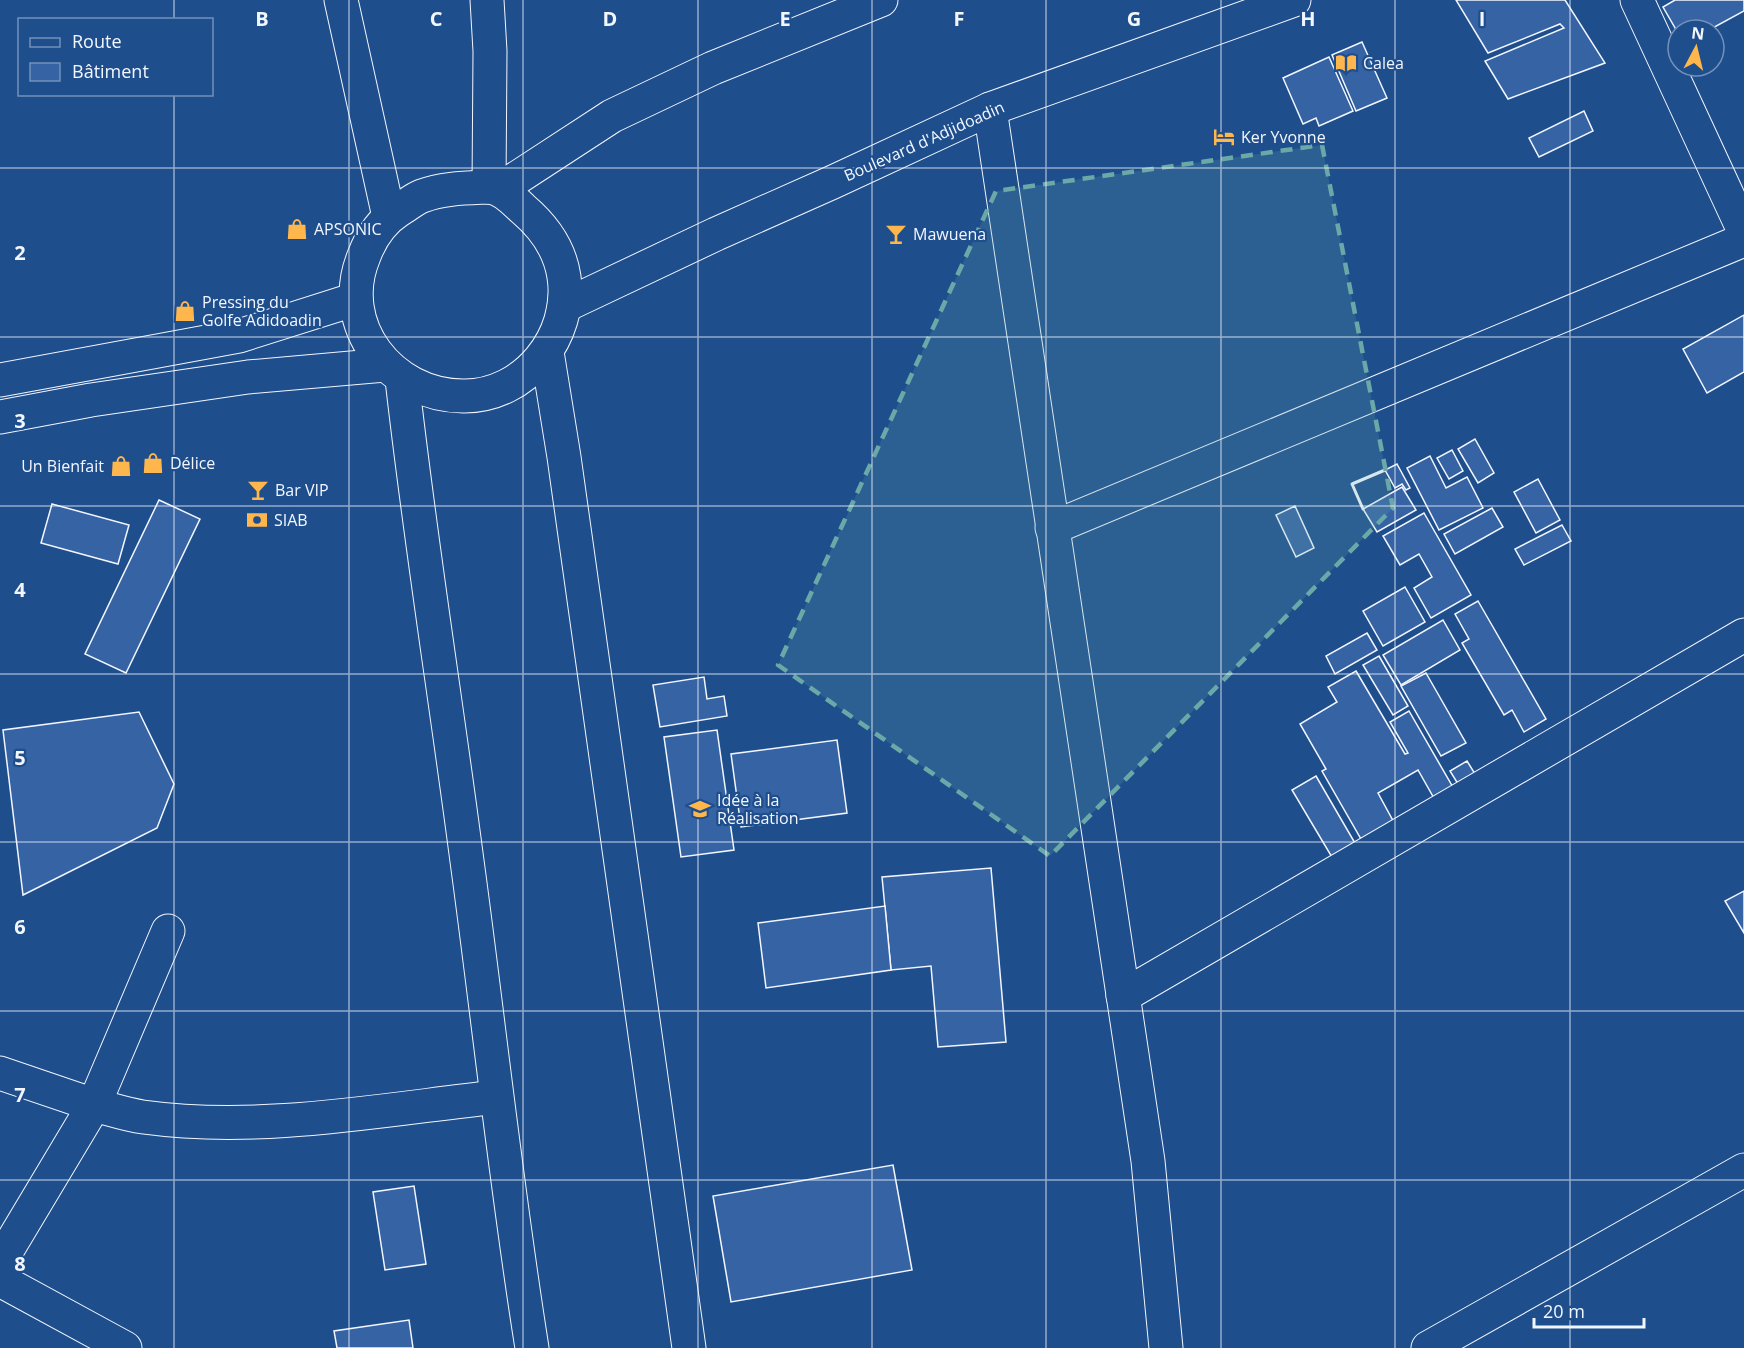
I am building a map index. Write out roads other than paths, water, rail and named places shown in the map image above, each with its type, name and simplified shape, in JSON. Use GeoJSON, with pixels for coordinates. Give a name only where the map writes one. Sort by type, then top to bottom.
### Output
{"type":"FeatureCollection","features":[{"type":"Feature","properties":{"kind":"main road"},"geometry":{"type":"LineString","coordinates":[[341,0],[389,217]]}},
{"type":"Feature","properties":{"kind":"main road"},"geometry":{"type":"LineString","coordinates":[[487,0],[495,188],[538,223],[555,248],[564,276],[564,306],[558,330],[547,351],[525,375],[496,391],[464,397],[432,393],[393,372],[371,345],[360,322],[356,299],[359,268],[370,240],[389,217],[421,196],[458,188],[495,188],[612,117],[714,68],[880,0]]}},
{"type":"Feature","properties":{"kind":"main road","name":"Boulevard d'Adjidoadin"},"geometry":{"type":"LineString","coordinates":[[564,306],[990,109],[1294,0]]}},
{"type":"Feature","properties":{"kind":"main road"},"geometry":{"type":"LineString","coordinates":[[1636,0],[1744,231]]}},
{"type":"Feature","properties":{"kind":"main road"},"geometry":{"type":"LineString","coordinates":[[990,109],[1148,1161],[1167,1348]]}},
{"type":"Feature","properties":{"kind":"main road"},"geometry":{"type":"LineString","coordinates":[[1052,528],[1744,240]]}},
{"type":"Feature","properties":{"kind":"main road"},"geometry":{"type":"LineString","coordinates":[[0,380],[239,336],[356,299]]}},
{"type":"Feature","properties":{"kind":"main road"},"geometry":{"type":"LineString","coordinates":[[547,351],[564,457],[689,1348]]}},
{"type":"Feature","properties":{"kind":"main road"},"geometry":{"type":"LineString","coordinates":[[0,417],[91,400],[248,377],[393,372]]}},
{"type":"Feature","properties":{"kind":"main road"},"geometry":{"type":"LineString","coordinates":[[393,372],[415,492],[467,862],[513,1233],[532,1348]]}},
{"type":"Feature","properties":{"kind":"main road"},"geometry":{"type":"LineString","coordinates":[[1123,996],[1744,634]]}},
{"type":"Feature","properties":{"kind":"main road"},"geometry":{"type":"LineString","coordinates":[[0,1262],[94,1105],[168,931]]}},
{"type":"Feature","properties":{"kind":"main road"},"geometry":{"type":"LineString","coordinates":[[0,1073],[94,1105],[141,1117],[160,1119],[291,1120],[496,1097]]}},
{"type":"Feature","properties":{"kind":"main road"},"geometry":{"type":"LineString","coordinates":[[1428,1348],[1744,1170]]}},
{"type":"Feature","properties":{"kind":"main road"},"geometry":{"type":"LineString","coordinates":[[0,1280],[125,1348]]}},
{"type":"Feature","properties":{"kind":"place","name":"Calea"},"geometry":{"type":"Point","coordinates":[1346,63]}},
{"type":"Feature","properties":{"kind":"place","name":"Ker Yvonne"},"geometry":{"type":"Point","coordinates":[1224,137]}},
{"type":"Feature","properties":{"kind":"place","name":"APSONIC"},"geometry":{"type":"Point","coordinates":[297,229]}},
{"type":"Feature","properties":{"kind":"place","name":"Mawuena"},"geometry":{"type":"Point","coordinates":[896,234]}},
{"type":"Feature","properties":{"kind":"place","name":"Pressing du Golfe Adidoadin"},"geometry":{"type":"Point","coordinates":[185,311]}},
{"type":"Feature","properties":{"kind":"place","name":"Délice"},"geometry":{"type":"Point","coordinates":[153,463]}},
{"type":"Feature","properties":{"kind":"place","name":"Un Bienfait"},"geometry":{"type":"Point","coordinates":[121,466]}},
{"type":"Feature","properties":{"kind":"place","name":"Bar VIP"},"geometry":{"type":"Point","coordinates":[258,490]}},
{"type":"Feature","properties":{"kind":"place","name":"SIAB"},"geometry":{"type":"Point","coordinates":[257,520]}},
{"type":"Feature","properties":{"kind":"place","name":"Idée à la Réalisation"},"geometry":{"type":"Point","coordinates":[700,809]}}]}
